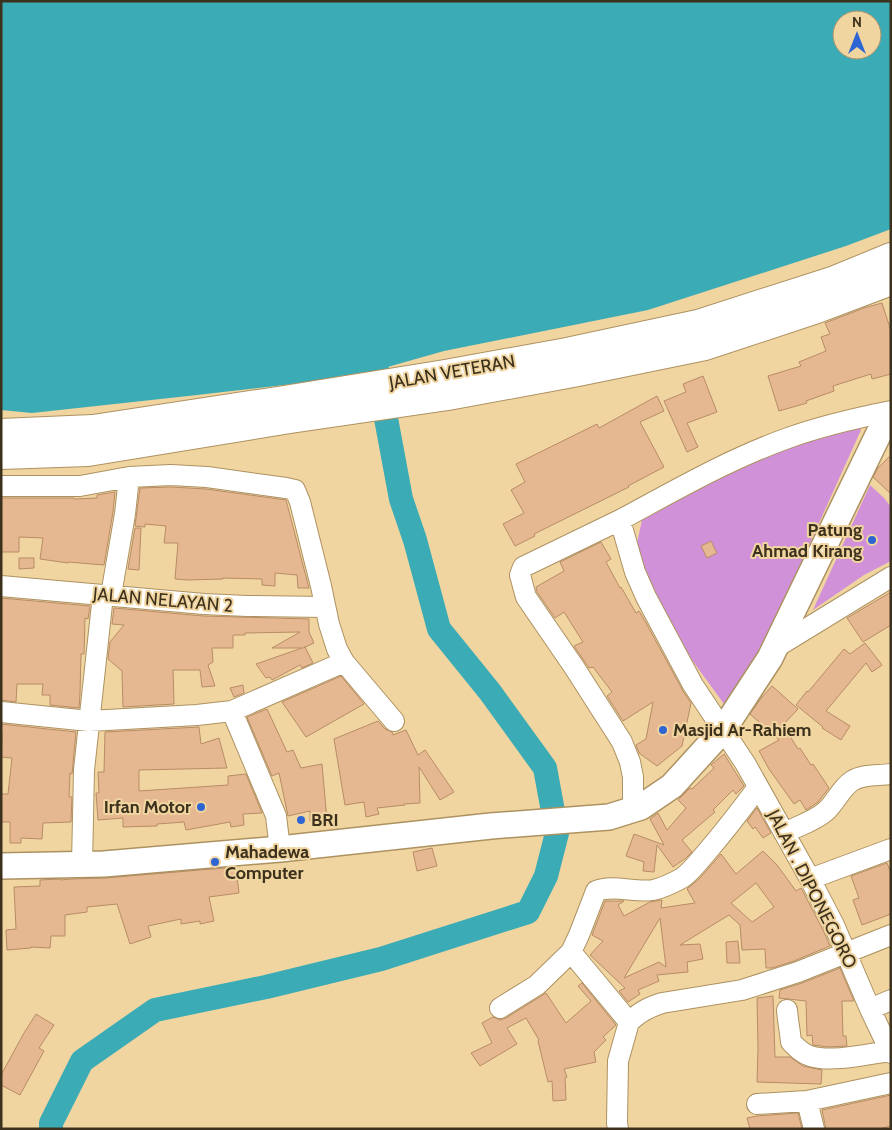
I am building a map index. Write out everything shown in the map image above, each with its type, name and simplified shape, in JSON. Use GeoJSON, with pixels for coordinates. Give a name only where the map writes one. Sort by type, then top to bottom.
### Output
{"type":"FeatureCollection","features":[{"type":"Feature","properties":{"kind":"highway","name":"JALAN VETERAN"},"geometry":{"type":"LineString","coordinates":[[447,385],[567,352],[698,324],[835,280],[891,257]]}},
{"type":"Feature","properties":{"kind":"highway","name":"JALAN VETERAN"},"geometry":{"type":"LineString","coordinates":[[1,455],[88,452],[287,410],[447,385],[578,372],[706,346],[817,309],[891,281]]}},
{"type":"Feature","properties":{"kind":"highway","name":"JALAN VETERAN"},"geometry":{"type":"LineString","coordinates":[[1,433],[93,429],[287,410]]}},
{"type":"Feature","properties":{"kind":"main road"},"geometry":{"type":"LineString","coordinates":[[1,866],[104,864],[280,849],[491,826],[608,817],[641,807],[672,786],[723,730],[770,658],[879,433],[891,418]]}},
{"type":"Feature","properties":{"kind":"street"},"geometry":{"type":"LineString","coordinates":[[633,810],[633,777],[630,762],[622,742],[526,597],[520,575],[522,567],[754,452],[788,438],[847,420],[891,411]]}},
{"type":"Feature","properties":{"kind":"street"},"geometry":{"type":"LineString","coordinates":[[1,486],[80,486],[129,477],[171,475],[207,477],[295,490],[300,502],[329,624],[337,649],[344,662],[394,722]]}},
{"type":"Feature","properties":{"kind":"street"},"geometry":{"type":"LineString","coordinates":[[82,864],[84,770],[89,721],[107,596],[125,514],[129,477]]}},
{"type":"Feature","properties":{"kind":"street","name":"JALAN . DIPONEGORO"},"geometry":{"type":"LineString","coordinates":[[620,520],[635,572],[646,598],[694,684],[745,764],[810,879],[834,925],[890,1052]]}},
{"type":"Feature","properties":{"kind":"street"},"geometry":{"type":"LineString","coordinates":[[775,648],[891,577]]}},
{"type":"Feature","properties":{"kind":"street","name":"JALAN NELAYAN 2"},"geometry":{"type":"LineString","coordinates":[[1,586],[247,606],[325,607]]}},
{"type":"Feature","properties":{"kind":"street"},"geometry":{"type":"LineString","coordinates":[[1,712],[89,721],[188,716],[232,711],[344,662]]}},
{"type":"Feature","properties":{"kind":"street"},"geometry":{"type":"LineString","coordinates":[[232,711],[276,816],[280,849]]}},
{"type":"Feature","properties":{"kind":"street"},"geometry":{"type":"LineString","coordinates":[[784,833],[825,812],[853,780],[866,776],[891,774]]}},
{"type":"Feature","properties":{"kind":"street"},"geometry":{"type":"LineString","coordinates":[[500,1008],[537,985],[571,952],[596,890],[602,888],[641,891],[672,884],[692,869],[722,835],[758,787]]}},
{"type":"Feature","properties":{"kind":"street"},"geometry":{"type":"LineString","coordinates":[[810,879],[891,848]]}},
{"type":"Feature","properties":{"kind":"street"},"geometry":{"type":"LineString","coordinates":[[618,1129],[616,1123],[618,1061],[629,1022],[639,1013],[662,1003],[742,990],[798,972],[891,935]]}},
{"type":"Feature","properties":{"kind":"street"},"geometry":{"type":"LineString","coordinates":[[571,952],[629,1022]]}},
{"type":"Feature","properties":{"kind":"street"},"geometry":{"type":"LineString","coordinates":[[870,1009],[891,1000]]}},
{"type":"Feature","properties":{"kind":"street"},"geometry":{"type":"LineString","coordinates":[[787,1010],[791,1042],[799,1050],[810,1056],[823,1058],[844,1057],[890,1052]]}},
{"type":"Feature","properties":{"kind":"street"},"geometry":{"type":"LineString","coordinates":[[757,1104],[807,1101],[891,1083]]}},
{"type":"Feature","properties":{"kind":"street"},"geometry":{"type":"LineString","coordinates":[[807,1101],[814,1129]]}},
{"type":"Feature","properties":{"kind":"shaded area"},"geometry":{"type":"Polygon","coordinates":[[[857,422],[861,430],[759,656],[724,704],[692,660],[657,605],[640,572],[637,543],[642,520],[672,497],[748,460],[857,422]]]}},
{"type":"Feature","properties":{"kind":"shaded area"},"geometry":{"type":"Polygon","coordinates":[[[870,485],[891,507],[891,561],[864,575],[813,610],[870,485]]]}},
{"type":"Feature","properties":{"kind":"water"},"geometry":{"type":"Polygon","coordinates":[[[1,1],[891,1],[891,229],[846,246],[648,310],[444,351],[377,370],[301,383],[32,413],[1,410],[1,1]]]}},
{"type":"Feature","properties":{"kind":"building"},"geometry":{"type":"Polygon","coordinates":[[[882,303],[891,331],[891,374],[872,379],[871,374],[833,386],[834,391],[806,401],[807,403],[779,411],[768,376],[801,366],[799,362],[826,351],[821,337],[830,334],[825,323],[882,303]]]}},
{"type":"Feature","properties":{"kind":"building"},"geometry":{"type":"Polygon","coordinates":[[[703,376],[717,412],[687,423],[698,447],[687,452],[664,401],[686,392],[683,384],[703,376]]]}},
{"type":"Feature","properties":{"kind":"building"},"geometry":{"type":"Polygon","coordinates":[[[657,396],[664,411],[640,422],[664,467],[629,487],[534,534],[535,536],[515,546],[503,524],[524,513],[511,490],[525,482],[516,464],[597,424],[599,428],[657,396]]]}},
{"type":"Feature","properties":{"kind":"building"},"geometry":{"type":"Polygon","coordinates":[[[891,455],[891,494],[873,477],[878,468],[891,455]]]}},
{"type":"Feature","properties":{"kind":"building"},"geometry":{"type":"Polygon","coordinates":[[[140,488],[206,489],[286,500],[309,588],[298,588],[297,575],[275,573],[275,586],[262,585],[262,579],[175,579],[178,543],[164,543],[166,526],[145,524],[145,527],[135,526],[140,488]]]}},
{"type":"Feature","properties":{"kind":"building"},"geometry":{"type":"Polygon","coordinates":[[[115,492],[104,565],[40,559],[43,538],[19,537],[19,552],[1,552],[1,498],[97,498],[97,495],[115,492]]]}},
{"type":"Feature","properties":{"kind":"building"},"geometry":{"type":"Polygon","coordinates":[[[135,528],[141,528],[139,570],[128,569],[135,528]]]}},
{"type":"Feature","properties":{"kind":"building"},"geometry":{"type":"Polygon","coordinates":[[[711,541],[717,553],[707,558],[701,546],[711,541]]]}},
{"type":"Feature","properties":{"kind":"building"},"geometry":{"type":"Polygon","coordinates":[[[601,542],[611,559],[606,562],[620,588],[636,613],[639,611],[691,703],[682,746],[657,766],[639,753],[636,745],[646,739],[653,702],[623,721],[607,696],[612,692],[593,667],[589,668],[574,646],[583,642],[564,612],[555,618],[537,592],[536,587],[564,571],[560,562],[601,542]]]}},
{"type":"Feature","properties":{"kind":"building"},"geometry":{"type":"Polygon","coordinates":[[[19,558],[34,558],[34,568],[19,569],[19,558]]]}},
{"type":"Feature","properties":{"kind":"building"},"geometry":{"type":"Polygon","coordinates":[[[891,592],[891,625],[863,642],[847,618],[891,592]]]}},
{"type":"Feature","properties":{"kind":"building"},"geometry":{"type":"Polygon","coordinates":[[[1,598],[90,606],[88,619],[85,618],[84,654],[81,654],[79,708],[50,705],[50,695],[42,695],[43,684],[17,684],[16,702],[1,700],[1,598]]]}},
{"type":"Feature","properties":{"kind":"building"},"geometry":{"type":"Polygon","coordinates":[[[114,608],[203,616],[309,619],[309,632],[314,643],[305,647],[313,663],[302,668],[300,665],[272,680],[270,677],[266,678],[256,664],[302,648],[272,648],[300,632],[233,635],[233,648],[212,648],[213,662],[208,665],[215,686],[202,687],[200,670],[173,670],[174,704],[123,707],[122,671],[108,659],[110,642],[124,625],[112,624],[114,608]]]}},
{"type":"Feature","properties":{"kind":"building"},"geometry":{"type":"Polygon","coordinates":[[[865,643],[882,665],[872,672],[866,663],[826,711],[850,726],[841,740],[822,728],[796,705],[844,649],[850,654],[865,643]]]}},
{"type":"Feature","properties":{"kind":"building"},"geometry":{"type":"Polygon","coordinates":[[[341,676],[364,704],[306,737],[282,702],[341,676]]]}},
{"type":"Feature","properties":{"kind":"building"},"geometry":{"type":"Polygon","coordinates":[[[243,685],[244,693],[234,697],[230,688],[243,685]]]}},
{"type":"Feature","properties":{"kind":"building"},"geometry":{"type":"Polygon","coordinates":[[[772,686],[798,709],[783,725],[798,749],[800,748],[811,765],[813,764],[829,788],[818,802],[806,810],[800,800],[794,804],[769,769],[759,751],[779,740],[750,714],[772,686]]]}},
{"type":"Feature","properties":{"kind":"building"},"geometry":{"type":"Polygon","coordinates":[[[267,709],[287,752],[293,750],[301,768],[322,764],[327,820],[310,821],[310,811],[288,816],[279,773],[272,776],[247,717],[267,709]]]}},
{"type":"Feature","properties":{"kind":"building"},"geometry":{"type":"Polygon","coordinates":[[[378,721],[385,729],[392,732],[393,735],[406,730],[418,755],[425,750],[454,792],[440,800],[419,767],[420,803],[377,808],[379,814],[366,817],[364,802],[345,805],[334,739],[378,721]]]}},
{"type":"Feature","properties":{"kind":"building"},"geometry":{"type":"Polygon","coordinates":[[[1,724],[76,732],[72,774],[70,773],[69,797],[72,797],[71,822],[43,823],[42,839],[21,838],[21,843],[10,843],[10,822],[1,822],[1,794],[8,794],[12,758],[1,757],[1,724]]]}},
{"type":"Feature","properties":{"kind":"building"},"geometry":{"type":"Polygon","coordinates":[[[199,727],[201,744],[219,738],[227,768],[139,770],[139,791],[228,785],[228,776],[246,774],[262,813],[243,814],[244,825],[231,827],[230,822],[186,830],[184,822],[157,824],[157,826],[123,827],[123,818],[98,820],[96,793],[99,793],[98,772],[104,772],[105,732],[199,727]]]}},
{"type":"Feature","properties":{"kind":"building"},"geometry":{"type":"Polygon","coordinates":[[[724,754],[744,786],[736,794],[733,790],[713,810],[715,812],[682,840],[692,852],[686,858],[673,867],[657,845],[654,872],[643,871],[644,862],[626,856],[634,834],[664,845],[650,819],[658,813],[667,830],[686,808],[678,800],[714,768],[711,765],[724,754]]]}},
{"type":"Feature","properties":{"kind":"building"},"geometry":{"type":"Polygon","coordinates":[[[757,808],[771,833],[763,838],[755,827],[753,829],[747,821],[757,808]]]}},
{"type":"Feature","properties":{"kind":"building"},"geometry":{"type":"Polygon","coordinates":[[[432,848],[437,866],[417,871],[413,852],[432,848]]]}},
{"type":"Feature","properties":{"kind":"building"},"geometry":{"type":"Polygon","coordinates":[[[763,851],[777,865],[796,891],[801,888],[830,946],[794,961],[766,968],[765,949],[742,950],[740,925],[729,915],[680,945],[700,944],[703,959],[687,962],[688,972],[657,975],[659,981],[638,990],[640,994],[628,1002],[619,991],[625,988],[590,955],[603,941],[592,935],[605,901],[624,901],[618,905],[624,916],[650,902],[662,900],[661,908],[695,903],[687,889],[700,878],[721,854],[736,874],[763,851]],[[756,883],[731,903],[752,922],[774,907],[756,883]],[[660,918],[624,978],[659,962],[666,967],[660,918]]]}},
{"type":"Feature","properties":{"kind":"building"},"geometry":{"type":"Polygon","coordinates":[[[887,863],[891,873],[891,914],[862,925],[853,900],[859,898],[851,876],[887,863]]]}},
{"type":"Feature","properties":{"kind":"building"},"geometry":{"type":"Polygon","coordinates":[[[236,867],[239,893],[209,897],[214,921],[200,924],[200,921],[181,924],[181,919],[148,926],[151,937],[130,944],[117,904],[87,907],[87,912],[65,915],[65,936],[51,936],[50,948],[31,947],[7,950],[6,930],[16,929],[14,887],[40,886],[40,880],[105,878],[236,867]]]}},
{"type":"Feature","properties":{"kind":"building"},"geometry":{"type":"Polygon","coordinates":[[[738,941],[740,963],[727,963],[726,942],[738,941]]]}},
{"type":"Feature","properties":{"kind":"building"},"geometry":{"type":"Polygon","coordinates":[[[840,968],[854,1001],[842,1001],[843,1036],[846,1036],[847,1046],[828,1047],[813,1045],[812,1035],[807,1036],[806,1001],[779,998],[780,990],[840,968]]]}},
{"type":"Feature","properties":{"kind":"building"},"geometry":{"type":"Polygon","coordinates":[[[582,983],[616,1025],[603,1037],[606,1040],[594,1052],[596,1062],[564,1069],[567,1077],[565,1078],[566,1100],[553,1101],[552,1081],[548,1082],[539,1040],[526,1018],[507,1028],[517,1044],[480,1066],[471,1053],[492,1043],[482,1023],[493,1017],[500,1020],[506,1018],[546,993],[566,1023],[591,1001],[578,986],[582,983]]]}},
{"type":"Feature","properties":{"kind":"building"},"geometry":{"type":"Polygon","coordinates":[[[773,996],[775,1057],[790,1057],[803,1066],[822,1070],[821,1084],[757,1082],[757,998],[773,996]]]}},
{"type":"Feature","properties":{"kind":"building"},"geometry":{"type":"Polygon","coordinates":[[[36,1014],[54,1025],[39,1048],[44,1051],[20,1095],[1,1085],[1,1075],[36,1014]]]}},
{"type":"Feature","properties":{"kind":"building"},"geometry":{"type":"Polygon","coordinates":[[[891,1095],[891,1126],[879,1129],[826,1129],[822,1110],[891,1095]]]}},
{"type":"Feature","properties":{"kind":"building"},"geometry":{"type":"Polygon","coordinates":[[[798,1113],[802,1129],[750,1129],[747,1118],[757,1116],[798,1113]]]}},
{"type":"Feature","properties":{"kind":"waterway"},"geometry":{"type":"LineString","coordinates":[[51,1129],[51,1123],[82,1061],[155,1010],[266,987],[381,959],[528,912],[546,876],[557,833],[545,768],[490,692],[439,629],[415,540],[401,499],[377,370]]}},
{"type":"Feature","properties":{"kind":"place","name":"Patung Ahmad Kirang"},"geometry":{"type":"Point","coordinates":[872,540]}},
{"type":"Feature","properties":{"kind":"place","name":"Masjid Ar-Rahiem"},"geometry":{"type":"Point","coordinates":[663,730]}},
{"type":"Feature","properties":{"kind":"place","name":"Irfan Motor"},"geometry":{"type":"Point","coordinates":[201,807]}},
{"type":"Feature","properties":{"kind":"place","name":"BRI"},"geometry":{"type":"Point","coordinates":[301,820]}},
{"type":"Feature","properties":{"kind":"place","name":"Mahadewa Computer"},"geometry":{"type":"Point","coordinates":[215,862]}}]}
